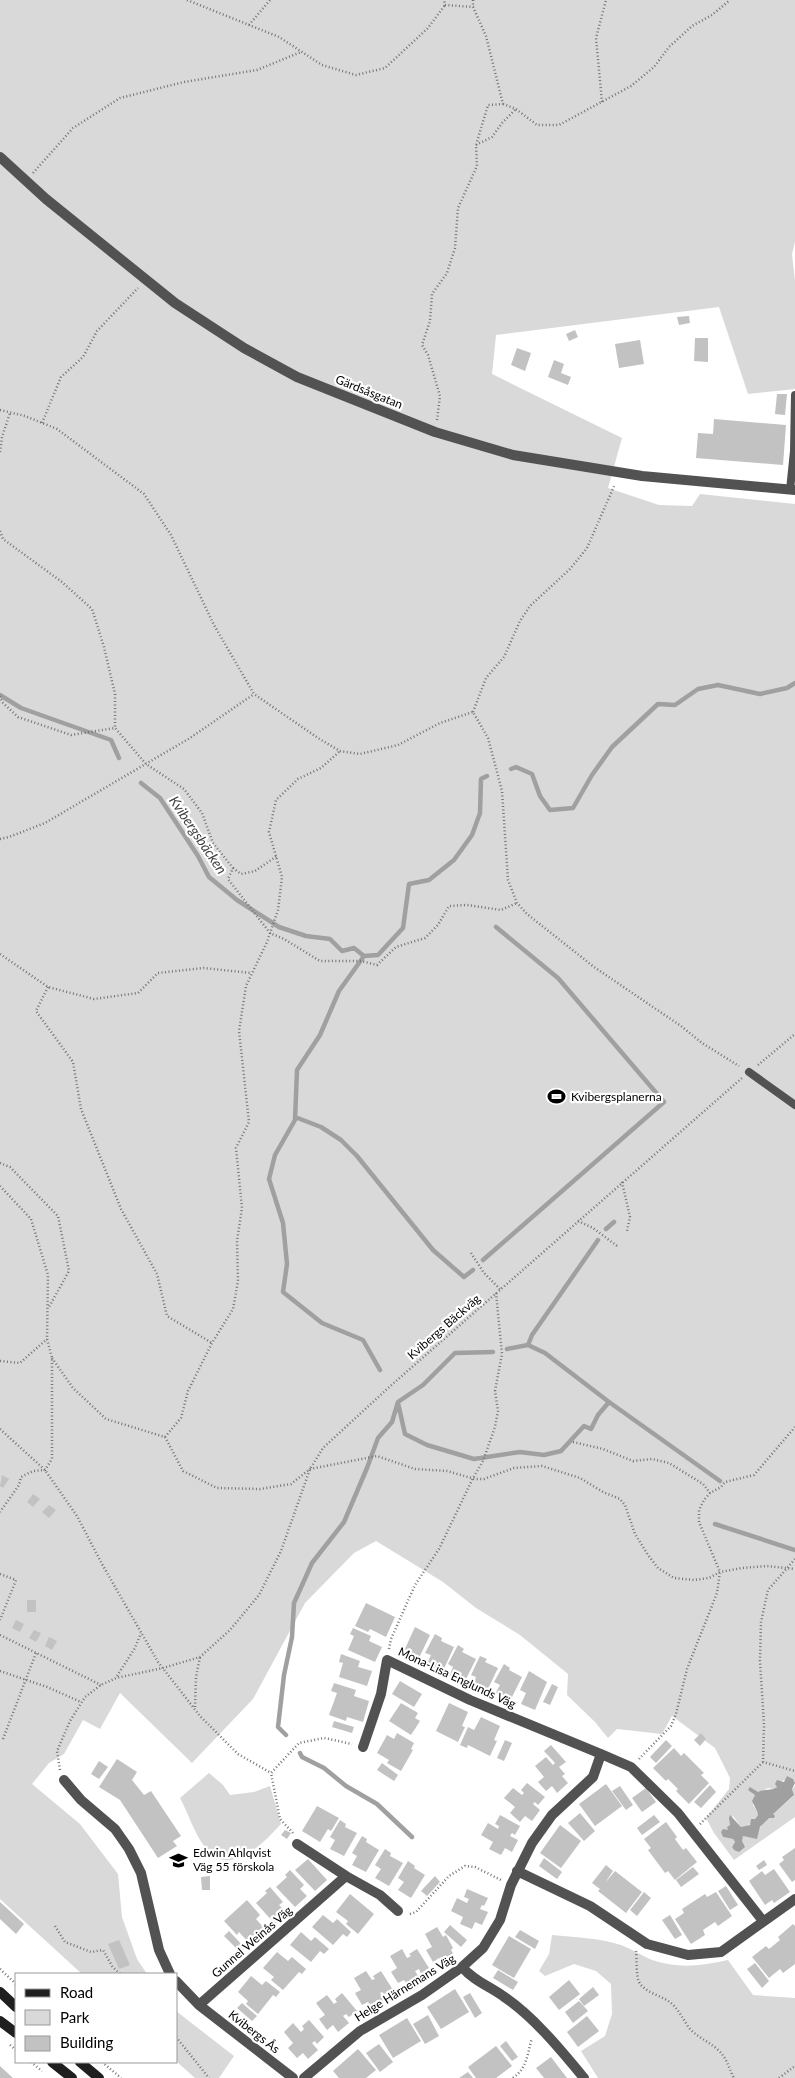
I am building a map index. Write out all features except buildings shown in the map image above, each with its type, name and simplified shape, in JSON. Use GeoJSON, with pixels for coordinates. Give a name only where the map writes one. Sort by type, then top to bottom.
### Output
{"type":"FeatureCollection","features":[{"type":"Feature","properties":{"kind":"main road"},"geometry":{"type":"LineString","coordinates":[[0,1992],[15,2006]]}},
{"type":"Feature","properties":{"kind":"main road"},"geometry":{"type":"LineString","coordinates":[[0,2020],[15,2033]]}},
{"type":"Feature","properties":{"kind":"main road"},"geometry":{"type":"LineString","coordinates":[[53,2063],[72,2078]]}},
{"type":"Feature","properties":{"kind":"main road"},"geometry":{"type":"LineString","coordinates":[[81,2063],[99,2078]]}},
{"type":"Feature","properties":{"kind":"street","name":"Gärdsåsgatan"},"geometry":{"type":"LineString","coordinates":[[0,157],[26,181],[174,302],[244,348],[297,377],[435,432],[513,455],[618,473],[793,490]]}},
{"type":"Feature","properties":{"kind":"street","name":"Mona-Lisa Englunds Väg"},"geometry":{"type":"LineString","coordinates":[[363,1747],[381,1694],[387,1660],[470,1700],[601,1754]]}},
{"type":"Feature","properties":{"kind":"street"},"geometry":{"type":"LineString","coordinates":[[601,1754],[631,1767],[678,1813],[763,1921]]}},
{"type":"Feature","properties":{"kind":"street","name":"Helge Härnemans Väg"},"geometry":{"type":"LineString","coordinates":[[304,2078],[360,2031],[422,1995],[462,1967],[483,1948],[500,1920],[511,1885],[532,1843],[552,1815],[593,1777],[601,1754]]}},
{"type":"Feature","properties":{"kind":"street"},"geometry":{"type":"LineString","coordinates":[[64,1780],[81,1800],[115,1829],[129,1849],[141,1873],[159,1950],[170,1973]]}},
{"type":"Feature","properties":{"kind":"street"},"geometry":{"type":"LineString","coordinates":[[297,1844],[346,1876],[380,1895],[398,1911]]}},
{"type":"Feature","properties":{"kind":"street"},"geometry":{"type":"LineString","coordinates":[[517,1871],[590,1906],[648,1944],[688,1955],[720,1952],[795,1898]]}},
{"type":"Feature","properties":{"kind":"street","name":"Gunnel Weinås Väg"},"geometry":{"type":"LineString","coordinates":[[199,2005],[346,1876]]}},
{"type":"Feature","properties":{"kind":"street"},"geometry":{"type":"LineString","coordinates":[[462,1967],[470,1977],[503,1996],[518,2008],[539,2028],[584,2078]]}},
{"type":"Feature","properties":{"kind":"street"},"geometry":{"type":"LineString","coordinates":[[178,1983],[199,2005]]}},
{"type":"Feature","properties":{"kind":"street","name":"Kvibergs Ås"},"geometry":{"type":"LineString","coordinates":[[199,2005],[293,2078]]}},
{"type":"Feature","properties":{"kind":"lane"},"geometry":{"type":"LineString","coordinates":[[793,490],[795,395]]}},
{"type":"Feature","properties":{"kind":"lane"},"geometry":{"type":"LineString","coordinates":[[749,1072],[795,1105]]}},
{"type":"Feature","properties":{"kind":"path"},"geometry":{"type":"LineString","coordinates":[[187,0],[279,37],[322,65],[356,74],[385,68],[428,28],[445,5],[444,0]]}},
{"type":"Feature","properties":{"kind":"path"},"geometry":{"type":"LineString","coordinates":[[249,25],[270,0]]}},
{"type":"Feature","properties":{"kind":"path"},"geometry":{"type":"LineString","coordinates":[[473,0],[473,7],[486,36],[503,104]]}},
{"type":"Feature","properties":{"kind":"path"},"geometry":{"type":"LineString","coordinates":[[602,102],[596,38],[606,0]]}},
{"type":"Feature","properties":{"kind":"path"},"geometry":{"type":"LineString","coordinates":[[435,432],[440,396],[428,355],[422,345],[430,321],[432,294],[447,272],[455,248],[458,208],[477,166],[476,145],[488,105],[503,104],[516,109],[537,125],[559,125],[631,86],[654,67],[670,47],[692,26],[730,0]]}},
{"type":"Feature","properties":{"kind":"path"},"geometry":{"type":"LineString","coordinates":[[445,5],[473,7]]}},
{"type":"Feature","properties":{"kind":"path"},"geometry":{"type":"LineString","coordinates":[[26,181],[73,128],[120,98],[184,82],[257,70],[301,52]]}},
{"type":"Feature","properties":{"kind":"path"},"geometry":{"type":"LineString","coordinates":[[476,145],[492,137],[502,123],[516,109]]}},
{"type":"Feature","properties":{"kind":"path"},"geometry":{"type":"LineString","coordinates":[[42,423],[61,377],[83,356],[97,331],[145,280]]}},
{"type":"Feature","properties":{"kind":"path"},"geometry":{"type":"LineString","coordinates":[[0,410],[25,416],[56,429],[144,494],[171,535],[214,625],[254,694],[340,751],[360,754],[398,745],[440,722],[473,712]]}},
{"type":"Feature","properties":{"kind":"path"},"geometry":{"type":"LineString","coordinates":[[0,452],[2,437],[10,413]]}},
{"type":"Feature","properties":{"kind":"path"},"geometry":{"type":"LineString","coordinates":[[473,712],[486,678],[504,657],[520,621],[530,606],[570,569],[587,548],[612,493],[618,473]]}},
{"type":"Feature","properties":{"kind":"path"},"geometry":{"type":"LineString","coordinates":[[0,531],[3,540],[62,582],[92,609],[104,647],[115,694],[115,728],[146,764],[184,789],[202,813],[213,844],[233,868],[241,874],[255,871],[277,856]]}},
{"type":"Feature","properties":{"kind":"path"},"geometry":{"type":"LineString","coordinates":[[0,838],[10,837],[45,823],[190,738],[254,694]]}},
{"type":"Feature","properties":{"kind":"path"},"geometry":{"type":"LineString","coordinates":[[0,696],[2,702],[18,717],[71,735],[115,728]]}},
{"type":"Feature","properties":{"kind":"path"},"geometry":{"type":"LineString","coordinates":[[473,712],[488,738],[502,791],[508,880],[517,903],[527,914],[594,967],[673,1020],[702,1043],[749,1072]]}},
{"type":"Feature","properties":{"kind":"path"},"geometry":{"type":"LineString","coordinates":[[165,1437],[181,1418],[188,1390],[212,1343],[233,1308],[238,1280],[237,1242],[242,1208],[236,1148],[249,1122],[239,1031],[246,986],[270,933],[278,910],[282,878],[269,832],[276,800],[298,779],[321,768],[340,751]]}},
{"type":"Feature","properties":{"kind":"path"},"geometry":{"type":"LineString","coordinates":[[233,868],[228,879],[270,933],[284,939],[320,961],[361,961],[377,965],[396,947],[425,938],[438,925],[450,906],[467,905],[501,910],[517,903]]}},
{"type":"Feature","properties":{"kind":"path"},"geometry":{"type":"LineString","coordinates":[[0,954],[48,987],[94,999],[138,993],[158,972],[204,968],[251,973]]}},
{"type":"Feature","properties":{"kind":"path"},"geometry":{"type":"LineString","coordinates":[[48,987],[36,1010],[73,1062],[81,1109],[121,1209],[157,1274],[167,1316],[212,1343]]}},
{"type":"Feature","properties":{"kind":"path","name":"Kvibergs Bäckväg"},"geometry":{"type":"LineString","coordinates":[[81,1702],[101,1685],[116,1678],[163,1668],[200,1657],[230,1630],[259,1594],[281,1551],[310,1469],[323,1448],[387,1388],[622,1182],[795,1034]]}},
{"type":"Feature","properties":{"kind":"path"},"geometry":{"type":"LineString","coordinates":[[0,1163],[10,1167],[58,1216],[69,1271],[48,1308]]}},
{"type":"Feature","properties":{"kind":"path"},"geometry":{"type":"LineString","coordinates":[[622,1182],[630,1217],[627,1231]]}},
{"type":"Feature","properties":{"kind":"path"},"geometry":{"type":"LineString","coordinates":[[0,1186],[31,1219],[48,1275],[47,1339],[52,1358],[52,1459],[45,1470]]}},
{"type":"Feature","properties":{"kind":"path"},"geometry":{"type":"LineString","coordinates":[[578,1221],[593,1228],[617,1246]]}},
{"type":"Feature","properties":{"kind":"path"},"geometry":{"type":"LineString","coordinates":[[471,1253],[484,1273],[500,1289]]}},
{"type":"Feature","properties":{"kind":"path"},"geometry":{"type":"LineString","coordinates":[[387,1660],[391,1639],[415,1586],[439,1549],[485,1456],[498,1411],[495,1391],[502,1354],[496,1293]]}},
{"type":"Feature","properties":{"kind":"path"},"geometry":{"type":"LineString","coordinates":[[0,1361],[20,1363],[47,1339]]}},
{"type":"Feature","properties":{"kind":"path"},"geometry":{"type":"LineString","coordinates":[[52,1358],[73,1388],[106,1419],[165,1437],[183,1471],[217,1488],[260,1489],[291,1484],[310,1469],[377,1456],[416,1469],[447,1471],[484,1479],[514,1468],[542,1466],[580,1478],[603,1492],[620,1499],[625,1505],[635,1534],[658,1568],[674,1578],[694,1580],[709,1578],[720,1572],[767,1566],[795,1569]]}},
{"type":"Feature","properties":{"kind":"path"},"geometry":{"type":"LineString","coordinates":[[631,1767],[670,1726],[676,1714],[688,1669],[717,1593],[720,1572],[699,1522],[700,1510],[704,1500],[725,1482],[754,1475],[795,1427]]}},
{"type":"Feature","properties":{"kind":"path"},"geometry":{"type":"LineString","coordinates":[[0,1429],[45,1470],[77,1516],[141,1634],[163,1668],[195,1709],[238,1754],[271,1773],[280,1819],[294,1834],[297,1844]]}},
{"type":"Feature","properties":{"kind":"path"},"geometry":{"type":"LineString","coordinates":[[573,1442],[603,1449],[633,1461],[652,1459],[669,1463],[703,1484],[710,1493]]}},
{"type":"Feature","properties":{"kind":"path"},"geometry":{"type":"LineString","coordinates":[[0,1512],[19,1485],[21,1477],[33,1471],[45,1470]]}},
{"type":"Feature","properties":{"kind":"path"},"geometry":{"type":"LineString","coordinates":[[693,1832],[763,1762],[764,1725],[760,1661],[761,1622],[768,1590],[795,1559]]}},
{"type":"Feature","properties":{"kind":"path"},"geometry":{"type":"LineString","coordinates":[[0,1574],[16,1580],[0,1620]]}},
{"type":"Feature","properties":{"kind":"path"},"geometry":{"type":"LineString","coordinates":[[116,1678],[124,1667],[141,1634]]}},
{"type":"Feature","properties":{"kind":"path"},"geometry":{"type":"LineString","coordinates":[[0,1635],[101,1685]]}},
{"type":"Feature","properties":{"kind":"path"},"geometry":{"type":"LineString","coordinates":[[3,1739],[36,1653]]}},
{"type":"Feature","properties":{"kind":"path"},"geometry":{"type":"LineString","coordinates":[[195,1709],[196,1677],[200,1657]]}},
{"type":"Feature","properties":{"kind":"path"},"geometry":{"type":"LineString","coordinates":[[0,1671],[47,1687],[81,1702],[70,1721],[57,1751],[58,1767],[64,1780]]}},
{"type":"Feature","properties":{"kind":"path"},"geometry":{"type":"LineString","coordinates":[[271,1773],[299,1743],[324,1738],[363,1747]]}},
{"type":"Feature","properties":{"kind":"path"},"geometry":{"type":"LineString","coordinates":[[763,1762],[795,1771]]}},
{"type":"Feature","properties":{"kind":"path"},"geometry":{"type":"LineString","coordinates":[[398,1911],[412,1914],[416,1912],[449,1876],[464,1866],[475,1868],[511,1885]]}},
{"type":"Feature","properties":{"kind":"path"},"geometry":{"type":"LineString","coordinates":[[55,1926],[65,1942],[91,1952],[103,1950],[112,1966],[119,1973]]}},
{"type":"Feature","properties":{"kind":"path"},"geometry":{"type":"LineString","coordinates":[[639,1938],[635,1947],[638,1966],[637,1979],[642,1987],[669,2001],[702,2040],[718,2049],[728,2061],[734,2078]]}},
{"type":"Feature","properties":{"kind":"path"},"geometry":{"type":"LineString","coordinates":[[0,1969],[15,1983]]}},
{"type":"Feature","properties":{"kind":"path"},"geometry":{"type":"LineString","coordinates":[[178,2039],[209,2078]]}},
{"type":"Feature","properties":{"kind":"path"},"geometry":{"type":"LineString","coordinates":[[513,2078],[520,2072],[528,2060],[531,2041]]}},
{"type":"Feature","properties":{"kind":"path"},"geometry":{"type":"LineString","coordinates":[[103,2063],[121,2078]]}},
{"type":"Feature","properties":{"kind":"path"},"geometry":{"type":"LineString","coordinates":[[779,2078],[795,2066]]}},
{"type":"Feature","properties":{"kind":"green space"},"geometry":{"type":"Polygon","coordinates":[[[0,0],[795,0],[795,242],[792,254],[795,281],[795,389],[748,394],[719,307],[496,335],[492,374],[622,438],[608,488],[659,505],[692,506],[700,494],[795,504],[795,1783],[793,1779],[781,1781],[775,1789],[768,1788],[755,1795],[753,1805],[758,1815],[749,1825],[744,1827],[741,1827],[733,1816],[728,1831],[723,1837],[733,1839],[735,1842],[732,1847],[734,1850],[743,1836],[757,1838],[762,1825],[767,1819],[794,1795],[792,1789],[795,1786],[795,1817],[734,1860],[714,1833],[706,1818],[729,1789],[730,1778],[715,1748],[672,1716],[662,1734],[617,1729],[608,1738],[595,1722],[567,1695],[568,1674],[520,1635],[476,1608],[443,1582],[376,1541],[354,1553],[305,1603],[253,1699],[192,1763],[120,1693],[100,1729],[83,1720],[64,1754],[49,1763],[32,1784],[80,1824],[118,1874],[122,1917],[137,1959],[146,1973],[81,1973],[0,1899],[0,0]]]}},
{"type":"Feature","properties":{"kind":"green space"},"geometry":{"type":"Polygon","coordinates":[[[209,1773],[223,1785],[230,1795],[254,1792],[270,1786],[281,1824],[254,1849],[244,1856],[233,1860],[223,1860],[213,1856],[204,1846],[180,1798],[209,1773]]]}},
{"type":"Feature","properties":{"kind":"green space"},"geometry":{"type":"Polygon","coordinates":[[[552,1935],[587,1938],[613,1943],[652,1960],[671,1965],[699,1965],[728,1960],[753,1995],[795,1998],[795,2078],[598,2078],[581,2051],[605,2036],[612,2014],[611,1984],[596,1971],[574,1964],[545,1976],[539,1971],[549,1954],[552,1935]]]}},
{"type":"Feature","properties":{"kind":"green space"},"geometry":{"type":"Polygon","coordinates":[[[178,2013],[234,2056],[219,2078],[195,2078],[178,2063],[178,2013]]]}},
{"type":"Feature","properties":{"kind":"shaded area"},"geometry":{"type":"Polygon","coordinates":[[[787,1776],[793,1779],[795,1783],[792,1789],[794,1795],[773,1814],[774,1818],[769,1818],[760,1827],[757,1839],[743,1836],[742,1841],[745,1847],[739,1852],[734,1850],[732,1847],[735,1842],[733,1839],[723,1837],[721,1832],[723,1829],[728,1830],[730,1815],[741,1827],[750,1825],[751,1819],[755,1819],[758,1815],[752,1801],[755,1795],[748,1790],[750,1787],[758,1792],[773,1789],[777,1787],[775,1784],[777,1780],[784,1782],[787,1776]]]}},
{"type":"Feature","properties":{"kind":"waterway","name":"Kvibergsbäcken"},"geometry":{"type":"LineString","coordinates":[[511,769],[516,767],[532,774],[540,796],[550,810],[573,808],[592,775],[612,747],[658,704],[675,705],[698,689],[718,685],[760,694],[787,688],[795,683]]}},
{"type":"Feature","properties":{"kind":"waterway","name":"Kvibergsbäcken"},"geometry":{"type":"LineString","coordinates":[[0,695],[21,708],[111,740],[119,758]]}},
{"type":"Feature","properties":{"kind":"waterway","name":"Kvibergsbäcken"},"geometry":{"type":"LineString","coordinates":[[141,783],[160,798],[198,856],[209,877],[237,900],[279,927],[306,936],[330,939],[342,951],[354,948],[364,956],[378,955],[403,928],[409,884],[429,880],[454,860],[472,835],[480,813],[481,779],[487,776]]}},
{"type":"Feature","properties":{"kind":"waterway"},"geometry":{"type":"LineString","coordinates":[[483,1260],[664,1102],[558,978],[496,927]]}},
{"type":"Feature","properties":{"kind":"waterway"},"geometry":{"type":"LineString","coordinates":[[364,956],[339,991],[320,1035],[297,1070],[295,1120],[275,1155],[269,1179],[283,1223],[287,1264],[283,1292],[322,1323],[363,1340],[380,1370]]}},
{"type":"Feature","properties":{"kind":"waterway"},"geometry":{"type":"LineString","coordinates":[[295,1117],[321,1127],[341,1140],[357,1156],[433,1250],[464,1277],[473,1270]]}},
{"type":"Feature","properties":{"kind":"waterway"},"geometry":{"type":"LineString","coordinates":[[606,1229],[614,1222]]}},
{"type":"Feature","properties":{"kind":"waterway"},"geometry":{"type":"LineString","coordinates":[[528,1345],[532,1335],[598,1240]]}},
{"type":"Feature","properties":{"kind":"waterway"},"geometry":{"type":"LineString","coordinates":[[507,1349],[528,1345],[545,1353],[609,1402]]}},
{"type":"Feature","properties":{"kind":"waterway"},"geometry":{"type":"LineString","coordinates":[[286,1735],[278,1727],[284,1675],[292,1637],[294,1603],[312,1563],[344,1522],[378,1438],[392,1422],[398,1402],[423,1385],[455,1353],[493,1352]]}},
{"type":"Feature","properties":{"kind":"waterway"},"geometry":{"type":"LineString","coordinates":[[398,1403],[405,1434],[427,1445],[474,1459],[520,1452],[544,1455],[561,1451],[584,1426],[591,1429],[598,1415],[609,1402],[720,1481]]}},
{"type":"Feature","properties":{"kind":"waterway"},"geometry":{"type":"LineString","coordinates":[[715,1524],[795,1550]]}},
{"type":"Feature","properties":{"kind":"waterway"},"geometry":{"type":"LineString","coordinates":[[300,1753],[302,1757],[324,1768],[346,1786],[377,1804],[412,1837]]}},
{"type":"Feature","properties":{"kind":"place","name":"Kvibergsplanerna"},"geometry":{"type":"Point","coordinates":[557,1097]}},
{"type":"Feature","properties":{"kind":"place","name":"Edwin Ahlqvist Väg 55 förskola"},"geometry":{"type":"Point","coordinates":[179,1860]}}]}
